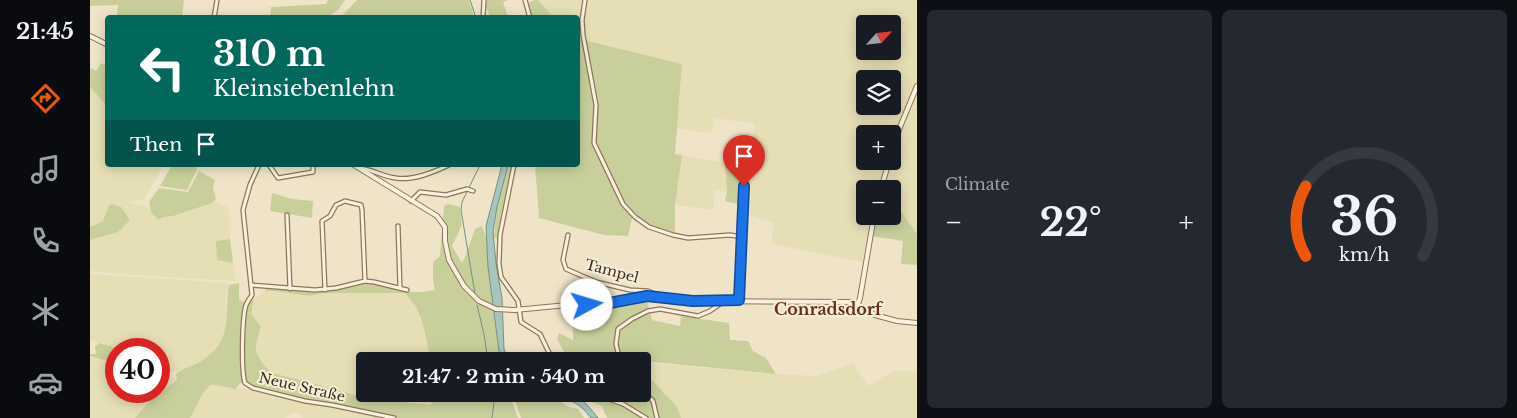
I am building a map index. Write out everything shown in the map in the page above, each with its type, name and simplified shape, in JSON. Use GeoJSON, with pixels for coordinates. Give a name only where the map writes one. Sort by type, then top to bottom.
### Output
{"type":"FeatureCollection","features":[{"type":"Feature","properties":{"kind":"street"},"geometry":{"type":"LineString","coordinates":[[483,15],[484,0]]}},
{"type":"Feature","properties":{"kind":"street"},"geometry":{"type":"LineString","coordinates":[[525,0],[529,15]]}},
{"type":"Feature","properties":{"kind":"street"},"geometry":{"type":"LineString","coordinates":[[585,0],[582,20],[583,35],[596,105],[594,143],[623,204],[648,227],[673,235],[688,238],[730,235],[742,237]]}},
{"type":"Feature","properties":{"kind":"street"},"geometry":{"type":"LineString","coordinates":[[215,15],[217,1]]}},
{"type":"Feature","properties":{"kind":"street"},"geometry":{"type":"LineString","coordinates":[[90,36],[105,44]]}},
{"type":"Feature","properties":{"kind":"street"},"geometry":{"type":"LineString","coordinates":[[901,125],[917,86]]}},
{"type":"Feature","properties":{"kind":"street"},"geometry":{"type":"LineString","coordinates":[[739,300],[744,186],[748,157]]}},
{"type":"Feature","properties":{"kind":"street"},"geometry":{"type":"LineString","coordinates":[[258,167],[250,185],[243,210],[251,285],[324,290],[366,281],[407,290]]}},
{"type":"Feature","properties":{"kind":"street"},"geometry":{"type":"LineString","coordinates":[[270,167],[278,178],[313,172],[313,167]]}},
{"type":"Feature","properties":{"kind":"street"},"geometry":{"type":"LineString","coordinates":[[359,168],[365,168],[398,179],[419,176],[444,167]]}},
{"type":"Feature","properties":{"kind":"street"},"geometry":{"type":"LineString","coordinates":[[514,167],[500,235],[499,264],[501,277],[518,301],[517,310],[521,322],[540,334],[549,352]]}},
{"type":"Feature","properties":{"kind":"street"},"geometry":{"type":"LineString","coordinates":[[359,168],[437,216],[443,222],[449,260],[464,286],[481,303],[496,309],[517,310],[567,305],[596,305],[644,296],[693,301],[853,302],[875,315],[897,321],[917,323]]}},
{"type":"Feature","properties":{"kind":"street"},"geometry":{"type":"LineString","coordinates":[[412,200],[420,192],[446,195],[471,190]]}},
{"type":"Feature","properties":{"kind":"street"},"geometry":{"type":"LineString","coordinates":[[324,290],[322,221],[330,216],[336,205],[345,201],[361,205],[366,281]]}},
{"type":"Feature","properties":{"kind":"street"},"geometry":{"type":"LineString","coordinates":[[287,215],[290,289]]}},
{"type":"Feature","properties":{"kind":"street"},"geometry":{"type":"LineString","coordinates":[[858,304],[872,225]]}},
{"type":"Feature","properties":{"kind":"street"},"geometry":{"type":"LineString","coordinates":[[398,226],[400,288]]}},
{"type":"Feature","properties":{"kind":"street","name":"Tampel"},"geometry":{"type":"LineString","coordinates":[[568,235],[563,260],[566,269],[596,282],[630,290],[648,291],[655,294],[656,297]]}},
{"type":"Feature","properties":{"kind":"street","name":"Neue Straße"},"geometry":{"type":"LineString","coordinates":[[251,285],[252,295],[246,304],[244,314],[243,370],[245,383],[253,388],[305,401],[325,403],[394,418]]}},
{"type":"Feature","properties":{"kind":"street"},"geometry":{"type":"LineString","coordinates":[[618,352],[616,344],[618,329],[648,311],[660,310],[698,316],[710,311],[724,300]]}},
{"type":"Feature","properties":{"kind":"street"},"geometry":{"type":"LineString","coordinates":[[651,399],[657,418]]}},
{"type":"Feature","properties":{"kind":"street"},"geometry":{"type":"LineString","coordinates":[[617,402],[646,418]]}},
{"type":"Feature","properties":{"kind":"shaded area"},"geometry":{"type":"Polygon","coordinates":[[[538,0],[917,0],[917,82],[904,108],[898,125],[856,125],[856,170],[883,170],[881,180],[856,180],[856,225],[869,225],[862,262],[772,244],[773,222],[744,214],[747,165],[755,124],[715,118],[711,133],[675,128],[680,100],[682,64],[588,41],[580,34],[580,15],[551,15],[538,0]]]}},
{"type":"Feature","properties":{"kind":"shaded area"},"geometry":{"type":"Polygon","coordinates":[[[917,86],[917,234],[901,211],[901,180],[885,180],[888,170],[901,170],[901,130],[917,86]]]}},
{"type":"Feature","properties":{"kind":"shaded area"},"geometry":{"type":"Polygon","coordinates":[[[90,87],[105,104],[105,167],[163,167],[143,200],[129,201],[129,203],[146,206],[158,220],[214,201],[226,206],[229,209],[230,239],[223,240],[227,261],[233,263],[236,281],[90,271],[90,240],[107,236],[129,221],[126,213],[118,205],[112,204],[109,205],[103,221],[90,227],[90,87]]]}},
{"type":"Feature","properties":{"kind":"shaded area"},"geometry":{"type":"Polygon","coordinates":[[[682,155],[725,163],[727,192],[715,190],[713,210],[675,205],[682,155]]]}},
{"type":"Feature","properties":{"kind":"shaded area"},"geometry":{"type":"Polygon","coordinates":[[[90,274],[227,283],[229,285],[226,298],[226,332],[223,339],[210,355],[193,366],[180,371],[170,372],[170,338],[105,338],[105,344],[90,340],[90,274]]]}},
{"type":"Feature","properties":{"kind":"shaded area"},"geometry":{"type":"Polygon","coordinates":[[[265,291],[310,296],[325,293],[404,293],[412,300],[419,313],[429,352],[356,352],[356,395],[270,373],[256,354],[256,343],[260,335],[261,326],[251,314],[254,299],[265,291]]]}},
{"type":"Feature","properties":{"kind":"shaded area"},"geometry":{"type":"Polygon","coordinates":[[[90,357],[105,362],[105,403],[148,403],[135,418],[90,418],[90,357]]]}},
{"type":"Feature","properties":{"kind":"shaded area"},"geometry":{"type":"Polygon","coordinates":[[[651,363],[817,376],[853,363],[868,386],[893,371],[917,372],[917,418],[681,418],[677,407],[651,379],[651,363]]]}},
{"type":"Feature","properties":{"kind":"shaded area"},"geometry":{"type":"Polygon","coordinates":[[[170,376],[177,380],[170,385],[170,376]]]}},
{"type":"Feature","properties":{"kind":"shaded area"},"geometry":{"type":"Polygon","coordinates":[[[217,384],[228,389],[249,389],[307,403],[384,418],[301,418],[302,416],[294,412],[284,418],[190,418],[203,393],[210,385],[217,384]]]}},
{"type":"Feature","properties":{"kind":"shaded area"},"geometry":{"type":"Polygon","coordinates":[[[402,402],[434,402],[429,405],[402,402]]]}},
{"type":"Feature","properties":{"kind":"green space"},"geometry":{"type":"Polygon","coordinates":[[[90,0],[184,0],[182,15],[117,15],[118,5],[90,6],[90,0]]]}},
{"type":"Feature","properties":{"kind":"green space"},"geometry":{"type":"Polygon","coordinates":[[[328,0],[345,0],[339,9],[331,15],[270,15],[271,7],[326,4],[328,0]]]}},
{"type":"Feature","properties":{"kind":"green space"},"geometry":{"type":"Polygon","coordinates":[[[357,0],[469,0],[473,15],[343,15],[357,0]]]}},
{"type":"Feature","properties":{"kind":"green space"},"geometry":{"type":"Polygon","coordinates":[[[487,0],[508,0],[503,2],[507,15],[489,15],[486,6],[487,0]]]}},
{"type":"Feature","properties":{"kind":"green space"},"geometry":{"type":"Polygon","coordinates":[[[538,0],[551,15],[530,15],[527,3],[538,0]]]}},
{"type":"Feature","properties":{"kind":"green space"},"geometry":{"type":"Polygon","coordinates":[[[580,34],[588,41],[682,64],[675,154],[682,155],[675,205],[675,234],[651,227],[633,213],[628,236],[604,235],[539,218],[535,167],[580,167],[580,34]]]}},
{"type":"Feature","properties":{"kind":"green space"},"geometry":{"type":"Polygon","coordinates":[[[101,63],[105,65],[105,104],[90,87],[90,70],[91,68],[96,71],[101,63]]]}},
{"type":"Feature","properties":{"kind":"green space"},"geometry":{"type":"Polygon","coordinates":[[[725,163],[747,165],[743,205],[725,201],[727,192],[725,163]]]}},
{"type":"Feature","properties":{"kind":"green space"},"geometry":{"type":"Polygon","coordinates":[[[171,167],[196,167],[197,170],[187,190],[160,186],[171,167]]]}},
{"type":"Feature","properties":{"kind":"green space"},"geometry":{"type":"Polygon","coordinates":[[[507,167],[513,167],[501,214],[499,240],[494,237],[497,207],[507,167]]]}},
{"type":"Feature","properties":{"kind":"green space"},"geometry":{"type":"Polygon","coordinates":[[[199,171],[215,180],[213,187],[216,199],[212,203],[158,220],[151,212],[149,202],[159,188],[188,192],[199,171]]]}},
{"type":"Feature","properties":{"kind":"green space"},"geometry":{"type":"Polygon","coordinates":[[[272,193],[292,199],[313,201],[312,218],[270,211],[272,193]]]}},
{"type":"Feature","properties":{"kind":"green space"},"geometry":{"type":"Polygon","coordinates":[[[449,204],[460,207],[462,225],[452,246],[462,263],[475,229],[482,226],[487,240],[488,267],[499,352],[429,352],[420,315],[411,299],[404,293],[325,293],[310,296],[265,291],[266,288],[317,292],[373,283],[407,292],[435,290],[433,262],[440,256],[444,206],[449,204]]]}},
{"type":"Feature","properties":{"kind":"green space"},"geometry":{"type":"Polygon","coordinates":[[[109,205],[121,207],[129,221],[118,232],[90,240],[90,227],[103,221],[109,205]]]}},
{"type":"Feature","properties":{"kind":"green space"},"geometry":{"type":"Polygon","coordinates":[[[901,211],[917,234],[917,265],[901,264],[903,241],[870,236],[873,225],[901,225],[901,211]]]}},
{"type":"Feature","properties":{"kind":"green space"},"geometry":{"type":"Polygon","coordinates":[[[230,239],[233,263],[217,260],[216,241],[230,239]]]}},
{"type":"Feature","properties":{"kind":"green space"},"geometry":{"type":"Polygon","coordinates":[[[239,283],[239,299],[245,304],[242,336],[245,344],[246,306],[254,299],[251,314],[261,326],[256,349],[260,360],[271,373],[356,395],[356,402],[402,402],[429,405],[434,402],[512,402],[518,418],[386,418],[385,414],[298,398],[240,383],[236,389],[210,385],[203,393],[190,418],[135,418],[148,403],[170,403],[170,385],[177,380],[177,373],[201,361],[219,345],[226,327],[229,285],[239,283]]]}},
{"type":"Feature","properties":{"kind":"green space"},"geometry":{"type":"Polygon","coordinates":[[[647,300],[652,320],[680,326],[681,316],[729,323],[730,340],[748,341],[753,351],[766,358],[776,374],[651,362],[651,352],[564,352],[557,339],[559,333],[573,340],[573,321],[595,321],[597,309],[624,306],[647,300]]]}},
{"type":"Feature","properties":{"kind":"green space"},"geometry":{"type":"Polygon","coordinates":[[[99,343],[105,345],[105,361],[90,356],[90,354],[96,354],[95,347],[99,343]]]}},
{"type":"Feature","properties":{"kind":"green space"},"geometry":{"type":"Polygon","coordinates":[[[651,379],[677,407],[681,418],[607,418],[602,406],[592,402],[651,402],[651,379]]]}},
{"type":"Feature","properties":{"kind":"green space"},"geometry":{"type":"Polygon","coordinates":[[[516,402],[561,402],[569,407],[578,409],[584,418],[521,418],[516,402]]]}},
{"type":"Feature","properties":{"kind":"water"},"geometry":{"type":"Polygon","coordinates":[[[501,167],[507,167],[497,207],[493,232],[502,298],[505,352],[499,351],[488,267],[486,226],[501,167]]]}},
{"type":"Feature","properties":{"kind":"water"},"geometry":{"type":"Polygon","coordinates":[[[572,402],[584,402],[598,418],[591,418],[578,405],[572,402]]]}},
{"type":"Feature","properties":{"kind":"waterway"},"geometry":{"type":"LineString","coordinates":[[470,0],[475,15]]}},
{"type":"Feature","properties":{"kind":"waterway"},"geometry":{"type":"LineString","coordinates":[[475,294],[461,210],[462,202],[479,167]]}},
{"type":"Feature","properties":{"kind":"waterway"},"geometry":{"type":"LineString","coordinates":[[565,307],[602,307],[642,299]]}},
{"type":"Feature","properties":{"kind":"waterway"},"geometry":{"type":"LineString","coordinates":[[477,305],[487,352]]}},
{"type":"Feature","properties":{"kind":"waterway"},"geometry":{"type":"LineString","coordinates":[[492,418],[494,402]]}},
{"type":"Feature","properties":{"kind":"district","name":"Conradsdorf"},"geometry":{"type":"Point","coordinates":[828,309]}},
{"type":"Feature","properties":{"kind":"route"},"geometry":{"type":"LineString","coordinates":[[587,305],[604,304],[644,296],[693,301],[739,300],[744,186]]}}]}
